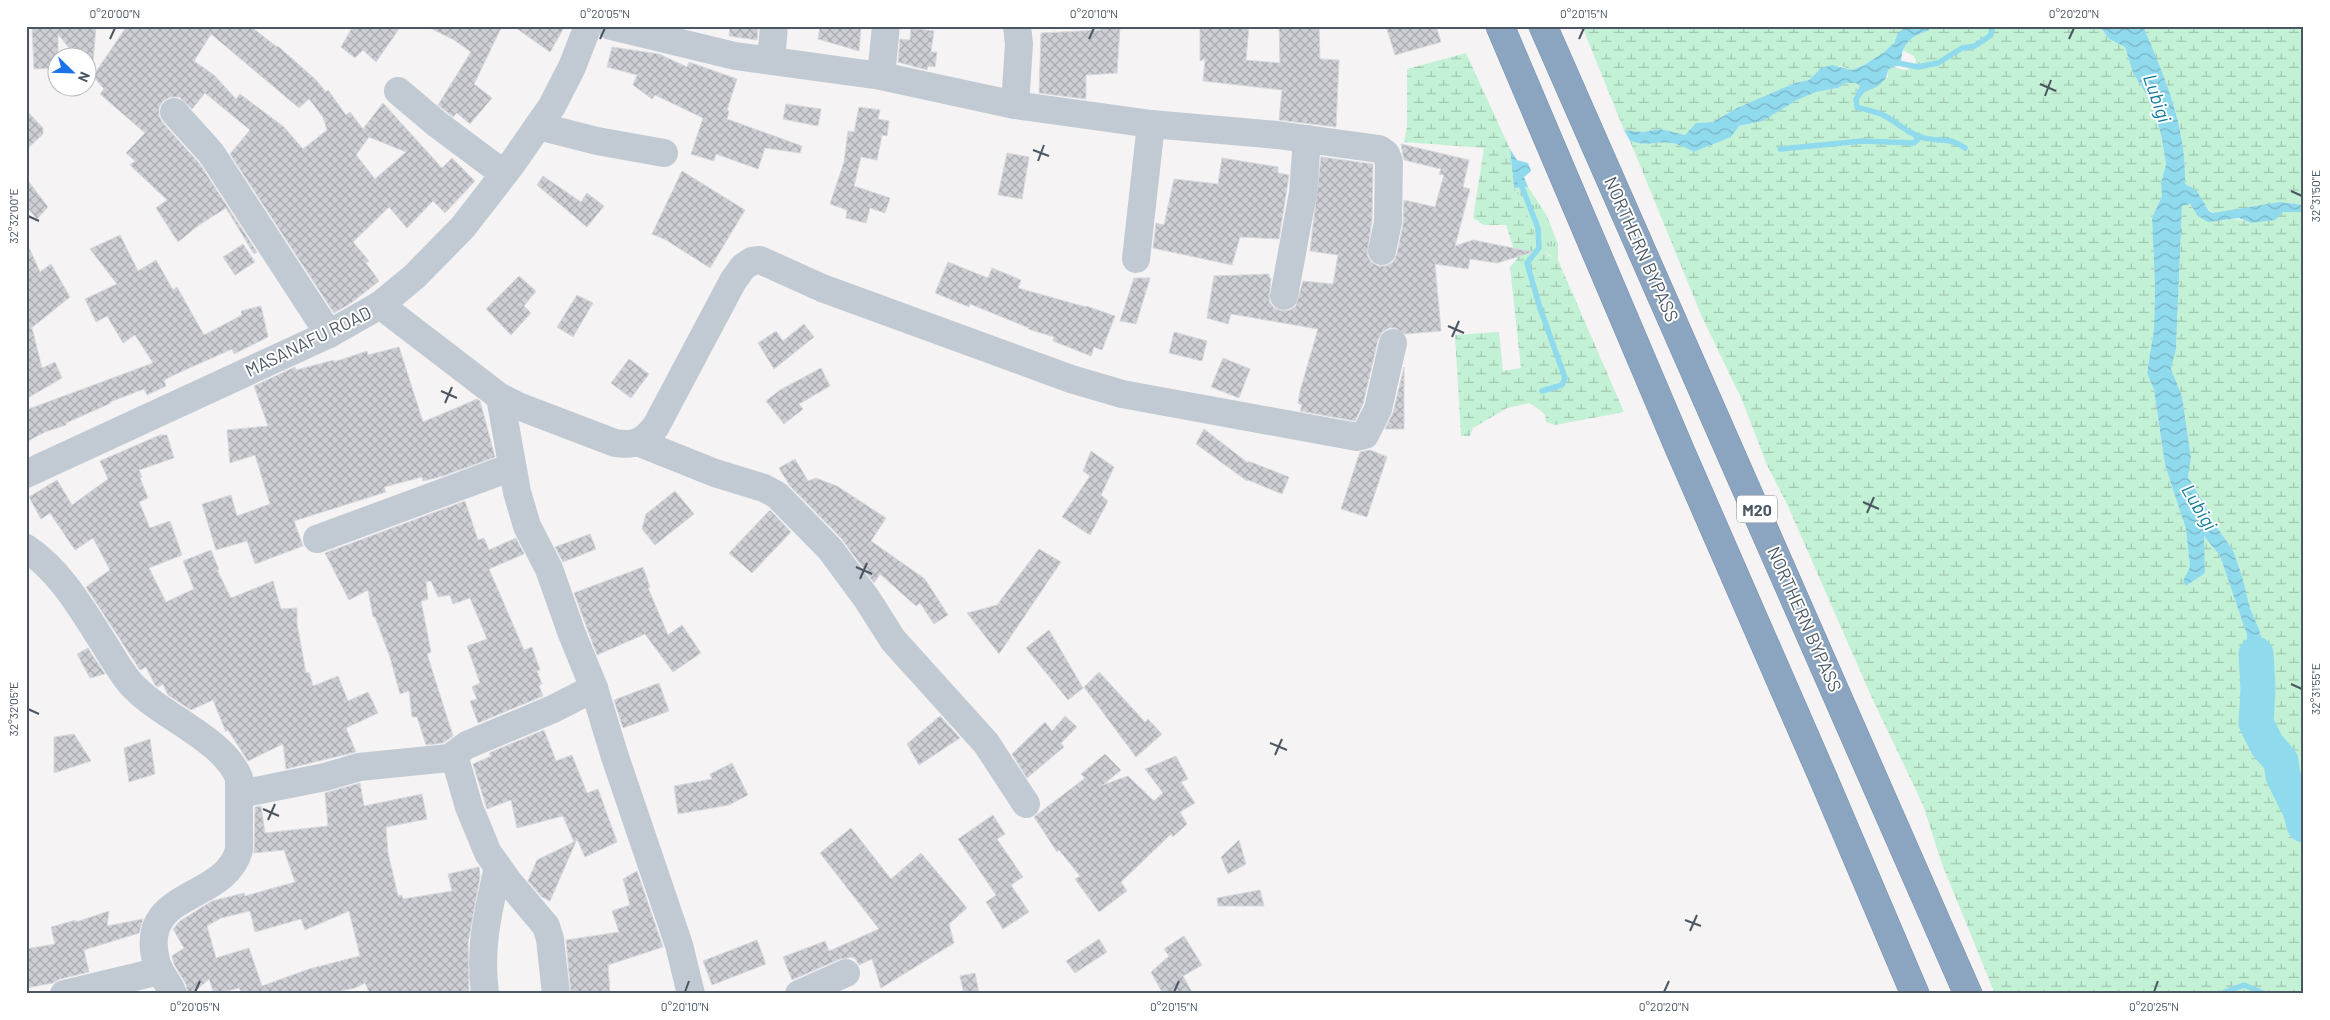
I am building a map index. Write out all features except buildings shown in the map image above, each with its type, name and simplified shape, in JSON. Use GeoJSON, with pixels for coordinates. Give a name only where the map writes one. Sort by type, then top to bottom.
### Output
{"type":"FeatureCollection","features":[{"type":"Feature","properties":{"kind":"highway","name":"M20"},"geometry":{"type":"LineString","coordinates":[[1500,26],[1915,994]]}},
{"type":"Feature","properties":{"kind":"highway","name":"NORTHERN BYPASS"},"geometry":{"type":"LineString","coordinates":[[1543,26],[1968,994]]}},
{"type":"Feature","properties":{"kind":"street","name":"MASANAFU ROAD"},"geometry":{"type":"LineString","coordinates":[[26,474],[329,334],[380,306],[415,276],[463,227],[504,174],[552,106],[572,67],[588,26]]}},
{"type":"Feature","properties":{"kind":"street"},"geometry":{"type":"LineString","coordinates":[[611,26],[716,52],[881,76],[1015,105],[1152,124],[1370,147],[1386,154],[1389,162],[1388,222],[1382,251]]}},
{"type":"Feature","properties":{"kind":"street"},"geometry":{"type":"LineString","coordinates":[[771,60],[774,26]]}},
{"type":"Feature","properties":{"kind":"street"},"geometry":{"type":"LineString","coordinates":[[881,76],[886,26]]}},
{"type":"Feature","properties":{"kind":"street"},"geometry":{"type":"LineString","coordinates":[[1015,105],[1019,44],[1017,26]]}},
{"type":"Feature","properties":{"kind":"street"},"geometry":{"type":"LineString","coordinates":[[398,92],[436,124],[504,174]]}},
{"type":"Feature","properties":{"kind":"street"},"geometry":{"type":"LineString","coordinates":[[174,112],[200,139],[216,160],[329,334]]}},
{"type":"Feature","properties":{"kind":"street"},"geometry":{"type":"LineString","coordinates":[[1136,259],[1152,124]]}},
{"type":"Feature","properties":{"kind":"street"},"geometry":{"type":"LineString","coordinates":[[538,126],[597,141],[664,153]]}},
{"type":"Feature","properties":{"kind":"street"},"geometry":{"type":"LineString","coordinates":[[1284,296],[1303,193],[1307,139]]}},
{"type":"Feature","properties":{"kind":"street"},"geometry":{"type":"LineString","coordinates":[[640,443],[652,431],[668,406],[733,281],[744,266],[752,261],[767,262],[822,288],[1002,356],[1122,394],[1357,437],[1365,434],[1378,409],[1393,343]]}},
{"type":"Feature","properties":{"kind":"street"},"geometry":{"type":"LineString","coordinates":[[380,306],[500,397],[518,406],[615,443],[630,445],[640,443],[715,473],[764,488],[778,495],[830,549],[867,599],[892,640],[986,743],[1026,804]]}},
{"type":"Feature","properties":{"kind":"street"},"geometry":{"type":"LineString","coordinates":[[500,397],[512,467],[528,526],[549,569],[594,688],[615,757],[679,945],[691,994]]}},
{"type":"Feature","properties":{"kind":"street"},"geometry":{"type":"LineString","coordinates":[[317,539],[512,467]]}},
{"type":"Feature","properties":{"kind":"street"},"geometry":{"type":"LineString","coordinates":[[26,548],[51,568],[66,586],[131,684],[146,699],[224,754],[235,768],[239,778],[239,850],[236,861],[220,877],[175,904],[158,922],[154,937],[156,963],[166,982],[64,994]]}},
{"type":"Feature","properties":{"kind":"street"},"geometry":{"type":"LineString","coordinates":[[240,794],[325,777],[359,768],[449,758],[467,745],[553,709],[594,688]]}},
{"type":"Feature","properties":{"kind":"street"},"geometry":{"type":"LineString","coordinates":[[454,755],[477,828],[488,852],[546,926],[550,940],[556,994]]}},
{"type":"Feature","properties":{"kind":"street"},"geometry":{"type":"LineString","coordinates":[[485,994],[482,971],[483,940],[498,867]]}},
{"type":"Feature","properties":{"kind":"street"},"geometry":{"type":"LineString","coordinates":[[799,994],[846,973]]}},
{"type":"Feature","properties":{"kind":"green space"},"geometry":{"type":"Polygon","coordinates":[[[1582,26],[1908,26],[1889,48],[1863,65],[1852,70],[1841,66],[1821,68],[1809,80],[1795,83],[1737,108],[1713,122],[1696,123],[1685,135],[1660,129],[1643,132],[1624,130],[1582,26]]]}},
{"type":"Feature","properties":{"kind":"green space"},"geometry":{"type":"Polygon","coordinates":[[[1931,26],[2100,26],[2109,39],[2125,47],[2133,73],[2150,100],[2161,134],[2166,164],[2161,183],[2162,196],[2152,218],[2155,287],[2154,329],[2147,373],[2154,390],[2165,465],[2186,529],[2190,567],[2186,586],[2205,573],[2203,535],[2220,556],[2247,635],[2247,683],[2257,700],[2267,685],[2259,629],[2250,608],[2233,550],[2211,519],[2209,512],[2188,477],[2191,458],[2182,396],[2171,369],[2176,349],[2182,206],[2189,204],[2197,213],[2212,220],[2233,219],[2251,223],[2282,212],[2304,212],[2304,808],[2289,790],[2304,835],[2304,994],[1995,994],[1942,864],[1923,805],[1872,698],[1787,504],[1767,465],[1742,400],[1702,317],[1630,141],[1642,144],[1674,144],[1694,152],[1710,146],[1739,126],[1763,121],[1797,100],[1816,92],[1838,88],[1845,83],[1856,83],[1860,86],[1855,93],[1888,77],[1888,70],[1892,67],[1906,70],[1914,66],[1916,61],[1914,56],[1902,50],[1913,38],[1928,31],[1931,26]]]}},
{"type":"Feature","properties":{"kind":"green space"},"geometry":{"type":"Polygon","coordinates":[[[2143,26],[2304,26],[2304,205],[2286,203],[2236,212],[2212,212],[2185,184],[2185,163],[2173,103],[2143,26]]]}},
{"type":"Feature","properties":{"kind":"green space"},"geometry":{"type":"Polygon","coordinates":[[[1466,53],[1510,149],[1514,188],[1521,198],[1533,232],[1548,255],[1558,260],[1624,412],[1555,425],[1546,422],[1545,414],[1530,403],[1507,408],[1473,428],[1470,436],[1461,436],[1455,335],[1499,332],[1503,371],[1521,368],[1510,267],[1517,259],[1506,225],[1484,225],[1473,218],[1484,148],[1404,142],[1407,127],[1407,69],[1466,53]]]}},
{"type":"Feature","properties":{"kind":"green space"},"geometry":{"type":"Polygon","coordinates":[[[1528,187],[1546,214],[1558,244],[1558,260],[1541,247],[1514,188],[1528,187]]]}},
{"type":"Feature","properties":{"kind":"water"},"geometry":{"type":"Polygon","coordinates":[[[1908,26],[1931,26],[1928,31],[1920,33],[1907,43],[1900,63],[1888,70],[1887,76],[1881,84],[1871,89],[1855,94],[1860,86],[1856,83],[1845,83],[1838,88],[1816,92],[1797,100],[1763,121],[1739,126],[1731,137],[1694,152],[1671,143],[1642,144],[1630,141],[1624,130],[1643,132],[1660,129],[1685,135],[1696,123],[1713,122],[1737,108],[1795,83],[1809,80],[1821,68],[1832,65],[1852,70],[1864,65],[1883,53],[1894,43],[1898,33],[1908,26]]]}},
{"type":"Feature","properties":{"kind":"water"},"geometry":{"type":"Polygon","coordinates":[[[2100,26],[2143,26],[2173,103],[2185,163],[2185,184],[2196,190],[2209,211],[2213,213],[2280,202],[2304,205],[2304,212],[2283,212],[2275,220],[2251,223],[2239,218],[2208,222],[2198,216],[2190,204],[2182,206],[2176,349],[2171,369],[2182,396],[2191,458],[2188,477],[2209,512],[2211,519],[2233,550],[2242,576],[2263,648],[2267,685],[2263,701],[2257,700],[2247,683],[2247,635],[2220,556],[2204,536],[2205,573],[2186,586],[2183,581],[2190,567],[2186,529],[2165,465],[2154,390],[2147,373],[2154,329],[2155,287],[2152,218],[2162,196],[2161,183],[2166,164],[2161,134],[2150,100],[2133,73],[2125,47],[2109,39],[2100,26]]]}},
{"type":"Feature","properties":{"kind":"water"},"geometry":{"type":"Polygon","coordinates":[[[1510,149],[1517,160],[1528,163],[1531,171],[1524,177],[1528,187],[1514,188],[1510,149]]]}},
{"type":"Feature","properties":{"kind":"water"},"geometry":{"type":"Polygon","coordinates":[[[2288,789],[2304,808],[2304,835],[2288,789]]]}},
{"type":"Feature","properties":{"kind":"waterway"},"geometry":{"type":"LineString","coordinates":[[1893,62],[1918,67],[1938,63],[1962,48],[1975,46],[1991,35],[1992,26]]}},
{"type":"Feature","properties":{"kind":"waterway"},"geometry":{"type":"LineString","coordinates":[[1864,88],[1856,99],[1857,107],[1877,112],[1916,135],[1927,139],[1954,142],[1965,148]]}},
{"type":"Feature","properties":{"kind":"waterway"},"geometry":{"type":"LineString","coordinates":[[1780,149],[1863,141],[1914,143],[1920,137]]}},
{"type":"Feature","properties":{"kind":"waterway"},"geometry":{"type":"LineString","coordinates":[[1520,182],[1538,228],[1539,248],[1527,263],[1540,308],[1565,378],[1562,385],[1542,391]]}},
{"type":"Feature","properties":{"kind":"waterway","name":"Lubigi"},"geometry":{"type":"LineString","coordinates":[[2256,654],[2258,689],[2256,723],[2267,745],[2281,761],[2283,776],[2300,810],[2304,825]]}},
{"type":"Feature","properties":{"kind":"waterway"},"geometry":{"type":"LineString","coordinates":[[2220,994],[2244,985],[2265,994]]}}]}
